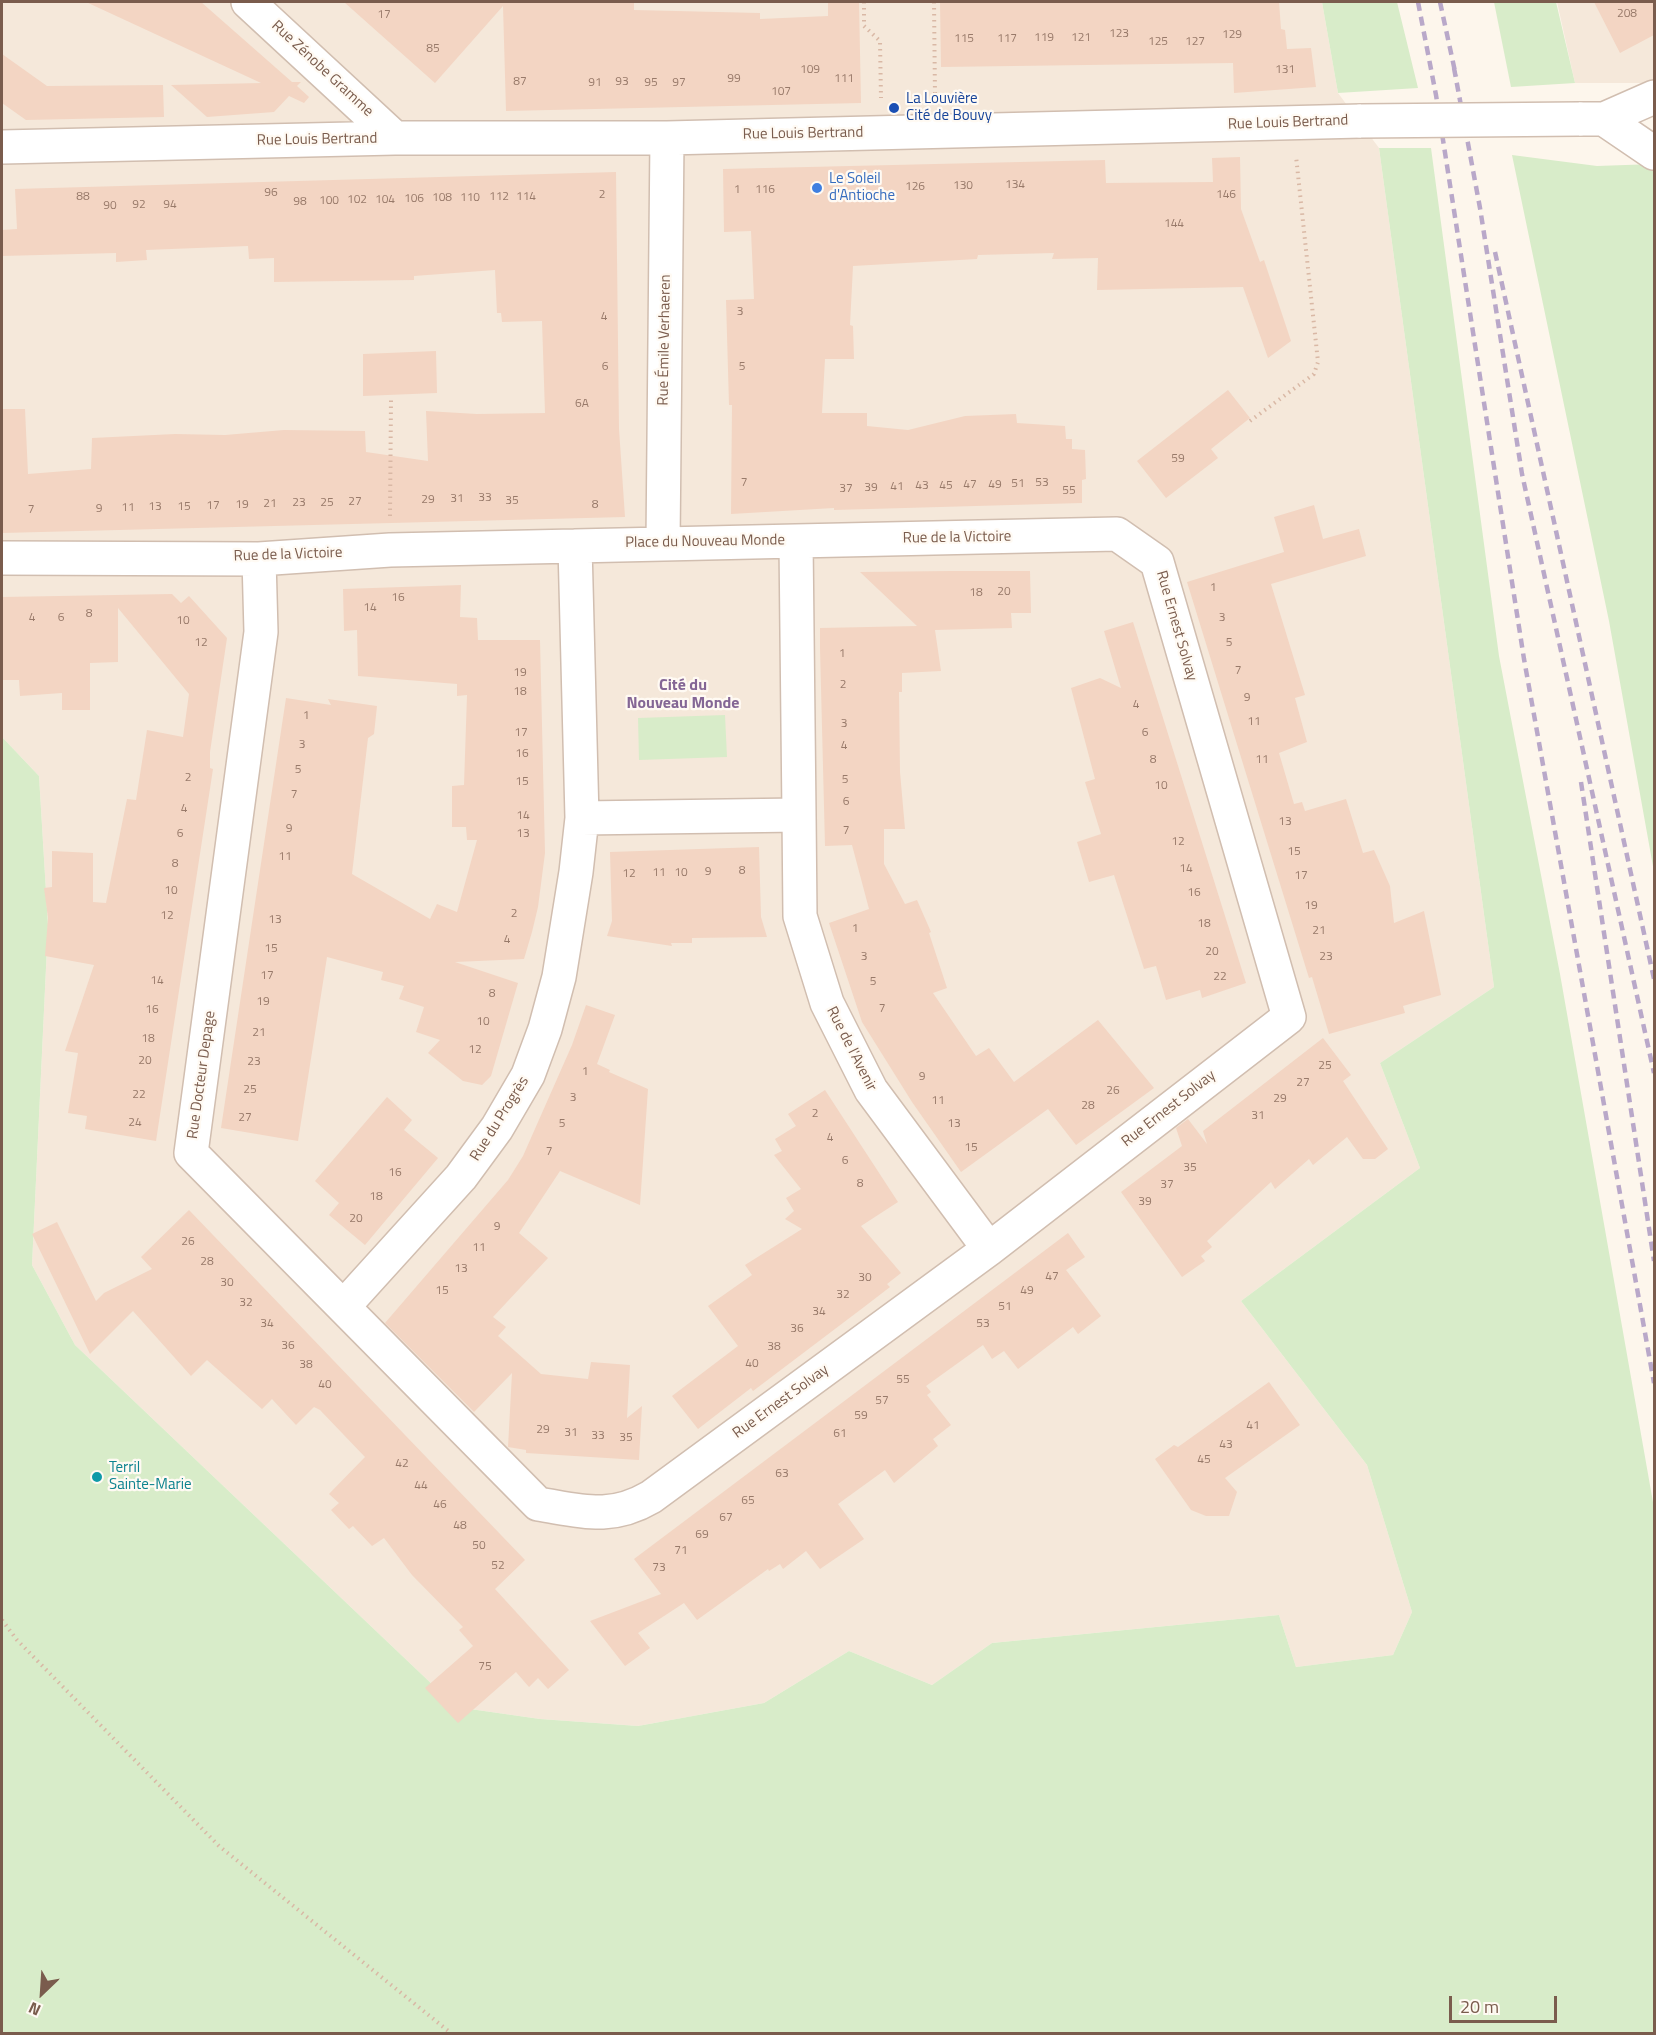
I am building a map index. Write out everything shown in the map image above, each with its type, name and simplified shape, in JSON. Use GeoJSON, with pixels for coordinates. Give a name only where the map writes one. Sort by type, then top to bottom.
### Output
{"type":"FeatureCollection","features":[{"type":"Feature","properties":{"kind":"street","name":"Rue Zénobe Gramme"},"geometry":{"type":"LineString","coordinates":[[248,2],[395,138]]}},
{"type":"Feature","properties":{"kind":"street"},"geometry":{"type":"LineString","coordinates":[[1591,119],[1654,97]]}},
{"type":"Feature","properties":{"kind":"street","name":"Rue Louis Bertrand"},"geometry":{"type":"LineString","coordinates":[[2,147],[395,138],[667,138],[1361,121],[1591,119]]}},
{"type":"Feature","properties":{"kind":"street"},"geometry":{"type":"LineString","coordinates":[[1591,119],[1654,153]]}},
{"type":"Feature","properties":{"kind":"street","name":"Rue Émile Verhaeren"},"geometry":{"type":"LineString","coordinates":[[663,542],[667,138]]}},
{"type":"Feature","properties":{"kind":"street","name":"Rue de la Victoire"},"geometry":{"type":"LineString","coordinates":[[796,541],[1117,534]]}},
{"type":"Feature","properties":{"kind":"street","name":"Rue Ernest Solvay"},"geometry":{"type":"LineString","coordinates":[[629,1510],[651,1497],[989,1249],[1289,1017],[1157,562],[1117,534]]}},
{"type":"Feature","properties":{"kind":"street","name":"Place du Nouveau Monde"},"geometry":{"type":"LineString","coordinates":[[575,546],[663,542],[796,541],[799,815]]}},
{"type":"Feature","properties":{"kind":"street"},"geometry":{"type":"LineString","coordinates":[[575,546],[582,818],[799,815]]}},
{"type":"Feature","properties":{"kind":"street","name":"Rue de la Victoire"},"geometry":{"type":"LineString","coordinates":[[2,558],[259,559],[390,550],[575,546]]}},
{"type":"Feature","properties":{"kind":"street","name":"Rue Docteur Depage"},"geometry":{"type":"LineString","coordinates":[[259,559],[261,632],[191,1153],[538,1504],[594,1513],[629,1510]]}},
{"type":"Feature","properties":{"kind":"street","name":"Rue de l'Avenir"},"geometry":{"type":"LineString","coordinates":[[799,815],[800,916],[827,1003],[871,1090],[989,1249]]}},
{"type":"Feature","properties":{"kind":"street","name":"Rue du Progrès"},"geometry":{"type":"LineString","coordinates":[[344,1306],[462,1177],[497,1128],[528,1075],[559,977],[582,818]]}},
{"type":"Feature","properties":{"kind":"path"},"geometry":{"type":"LineString","coordinates":[[864,2],[864,26],[880,41],[882,132]]}},
{"type":"Feature","properties":{"kind":"path"},"geometry":{"type":"LineString","coordinates":[[934,2],[935,131]]}},
{"type":"Feature","properties":{"kind":"path"},"geometry":{"type":"LineString","coordinates":[[1250,421],[1314,374],[1318,362],[1292,124]]}},
{"type":"Feature","properties":{"kind":"path"},"geometry":{"type":"LineString","coordinates":[[390,550],[391,399]]}},
{"type":"Feature","properties":{"kind":"path"},"geometry":{"type":"LineString","coordinates":[[2,1620],[17,1640],[219,1846],[452,2034]]}},
{"type":"Feature","properties":{"kind":"shaded area"},"geometry":{"type":"Polygon","coordinates":[[[2,2],[1322,2],[1338,93],[1379,148],[1494,987],[1380,1063],[1420,1168],[1241,1301],[1367,1465],[1412,1612],[1393,1655],[1296,1667],[1279,1615],[992,1643],[932,1685],[849,1651],[764,1703],[638,1726],[540,1719],[456,1707],[75,1345],[32,1265],[48,925],[39,776],[2,737],[2,2]]]}},
{"type":"Feature","properties":{"kind":"shaded area"},"geometry":{"type":"Polygon","coordinates":[[[1557,2],[1654,2],[1654,83],[1575,83],[1557,2]]]}},
{"type":"Feature","properties":{"kind":"green space"},"geometry":{"type":"Polygon","coordinates":[[[1322,2],[1397,2],[1418,88],[1338,93],[1322,2]]]}},
{"type":"Feature","properties":{"kind":"green space"},"geometry":{"type":"Polygon","coordinates":[[[1494,2],[1556,2],[1575,83],[1511,87],[1494,2]]]}},
{"type":"Feature","properties":{"kind":"green space"},"geometry":{"type":"Polygon","coordinates":[[[1379,148],[1431,148],[1499,656],[1560,974],[1654,1508],[1654,2033],[2,2033],[2,737],[39,776],[48,925],[32,1265],[75,1345],[456,1707],[540,1719],[638,1726],[764,1703],[849,1651],[932,1685],[992,1643],[1279,1615],[1296,1667],[1393,1655],[1412,1612],[1367,1465],[1241,1301],[1420,1168],[1380,1063],[1494,987],[1379,148]]]}},
{"type":"Feature","properties":{"kind":"green space"},"geometry":{"type":"Polygon","coordinates":[[[1512,155],[1597,166],[1654,164],[1654,872],[1609,621],[1512,155]]]}},
{"type":"Feature","properties":{"kind":"green space"},"geometry":{"type":"Polygon","coordinates":[[[725,715],[727,757],[639,760],[638,718],[725,715]]]}},
{"type":"Feature","properties":{"kind":"building"},"geometry":{"type":"Polygon","coordinates":[[[86,2],[201,2],[292,82],[301,82],[297,86],[309,97],[304,103],[289,96],[274,112],[207,117],[171,85],[261,83],[86,2]]]}},
{"type":"Feature","properties":{"kind":"building"},"geometry":{"type":"Polygon","coordinates":[[[344,2],[634,2],[634,10],[760,13],[760,19],[828,16],[828,2],[859,2],[861,103],[506,111],[503,6],[435,83],[344,2]]]}},
{"type":"Feature","properties":{"kind":"building"},"geometry":{"type":"Polygon","coordinates":[[[940,2],[1279,2],[1281,29],[1285,30],[1287,49],[1311,48],[1316,87],[1234,93],[1233,63],[941,67],[940,2]]]}},
{"type":"Feature","properties":{"kind":"building"},"geometry":{"type":"Polygon","coordinates":[[[1594,2],[1654,2],[1654,35],[1620,53],[1594,2]]]}},
{"type":"Feature","properties":{"kind":"building"},"geometry":{"type":"Polygon","coordinates":[[[2,54],[47,86],[163,85],[164,117],[26,120],[2,103],[2,54]]]}},
{"type":"Feature","properties":{"kind":"building"},"geometry":{"type":"Polygon","coordinates":[[[1240,157],[1241,209],[1260,262],[1264,260],[1291,341],[1268,358],[1243,287],[1097,290],[1098,258],[1052,259],[1054,253],[978,255],[977,259],[853,266],[850,325],[853,326],[854,359],[825,359],[822,413],[867,413],[867,426],[908,430],[965,416],[1016,414],[1017,423],[1065,426],[1066,439],[1072,439],[1072,449],[1085,450],[1086,479],[1082,480],[1082,503],[834,510],[834,508],[731,514],[732,405],[729,405],[726,300],[754,299],[751,231],[724,232],[723,169],[1105,160],[1106,183],[1213,182],[1212,158],[1240,157]]]}},
{"type":"Feature","properties":{"kind":"building"},"geometry":{"type":"Polygon","coordinates":[[[616,172],[619,429],[625,517],[2,533],[2,409],[25,409],[28,474],[91,469],[92,438],[175,434],[225,435],[284,430],[365,431],[366,452],[428,461],[426,411],[477,414],[545,413],[542,321],[502,322],[501,313],[497,313],[495,270],[414,276],[414,280],[274,282],[274,258],[249,259],[248,246],[146,250],[147,260],[116,262],[116,253],[2,256],[2,230],[17,229],[15,189],[616,172]]]}},
{"type":"Feature","properties":{"kind":"building"},"geometry":{"type":"Polygon","coordinates":[[[436,351],[437,393],[363,396],[363,354],[436,351]]]}},
{"type":"Feature","properties":{"kind":"building"},"geometry":{"type":"Polygon","coordinates":[[[1228,390],[1250,418],[1211,449],[1218,458],[1166,498],[1137,461],[1228,390]]]}},
{"type":"Feature","properties":{"kind":"building"},"geometry":{"type":"Polygon","coordinates":[[[1314,505],[1323,539],[1359,529],[1366,556],[1271,584],[1305,695],[1295,698],[1307,742],[1279,753],[1294,804],[1302,802],[1305,811],[1346,799],[1363,853],[1374,850],[1390,886],[1394,923],[1424,911],[1441,995],[1403,1006],[1405,1013],[1329,1034],[1312,977],[1309,978],[1187,582],[1284,552],[1274,517],[1314,505]]]}},
{"type":"Feature","properties":{"kind":"building"},"geometry":{"type":"Polygon","coordinates":[[[1030,571],[1031,613],[1011,613],[1012,628],[935,630],[941,671],[902,673],[902,692],[899,692],[900,772],[905,829],[884,829],[884,864],[905,904],[917,900],[931,932],[929,933],[947,988],[933,993],[976,1056],[989,1048],[1014,1082],[1098,1020],[1154,1088],[1076,1145],[1048,1109],[961,1172],[912,1102],[862,1022],[829,923],[869,909],[852,845],[825,846],[820,648],[820,628],[917,626],[860,572],[1030,571]]]}},
{"type":"Feature","properties":{"kind":"building"},"geometry":{"type":"Polygon","coordinates":[[[461,585],[460,617],[477,618],[478,640],[540,640],[545,853],[538,907],[532,932],[524,959],[455,962],[518,983],[491,1076],[482,1085],[463,1081],[428,1053],[440,1040],[416,1032],[424,1007],[399,999],[404,986],[381,980],[383,972],[327,957],[298,1141],[221,1128],[286,698],[331,705],[328,699],[377,706],[374,734],[368,738],[352,874],[430,919],[437,904],[457,912],[477,840],[467,840],[466,827],[452,827],[452,786],[464,785],[467,695],[457,696],[457,684],[358,676],[357,630],[344,631],[343,589],[461,585]]]}},
{"type":"Feature","properties":{"kind":"building"},"geometry":{"type":"Polygon","coordinates":[[[172,594],[181,603],[189,596],[227,638],[210,752],[210,768],[213,769],[156,1141],[85,1129],[87,1116],[68,1113],[78,1053],[65,1051],[94,965],[45,956],[48,918],[44,888],[52,887],[52,851],[93,853],[93,902],[106,903],[127,799],[136,800],[147,730],[183,737],[189,694],[118,608],[118,662],[90,663],[90,710],[62,710],[62,693],[20,696],[19,680],[2,680],[2,597],[172,594]]]}},
{"type":"Feature","properties":{"kind":"building"},"geometry":{"type":"Polygon","coordinates":[[[1133,622],[1246,983],[1202,998],[1200,990],[1166,1000],[1156,966],[1144,969],[1114,875],[1089,882],[1077,842],[1101,834],[1085,782],[1095,779],[1071,688],[1100,678],[1121,688],[1104,631],[1133,622]]]}},
{"type":"Feature","properties":{"kind":"building"},"geometry":{"type":"Polygon","coordinates":[[[759,847],[761,917],[767,937],[692,938],[692,943],[671,943],[672,946],[607,936],[612,921],[610,852],[759,847]]]}},
{"type":"Feature","properties":{"kind":"building"},"geometry":{"type":"Polygon","coordinates":[[[586,1005],[615,1015],[597,1064],[610,1070],[609,1072],[648,1089],[640,1205],[560,1171],[519,1233],[548,1258],[493,1317],[506,1327],[498,1336],[541,1374],[588,1379],[591,1362],[630,1365],[627,1418],[642,1406],[639,1460],[526,1453],[526,1450],[508,1447],[512,1373],[474,1412],[385,1323],[508,1180],[523,1156],[572,1045],[586,1005]]]}},
{"type":"Feature","properties":{"kind":"building"},"geometry":{"type":"Polygon","coordinates":[[[1323,1038],[1351,1075],[1343,1081],[1388,1149],[1375,1159],[1363,1159],[1347,1137],[1313,1165],[1309,1159],[1275,1189],[1271,1182],[1207,1241],[1212,1247],[1201,1256],[1205,1261],[1182,1277],[1121,1192],[1182,1146],[1176,1128],[1188,1119],[1207,1144],[1203,1131],[1323,1038]]]}},
{"type":"Feature","properties":{"kind":"building"},"geometry":{"type":"Polygon","coordinates":[[[825,1090],[898,1202],[861,1226],[901,1273],[887,1284],[890,1287],[864,1307],[753,1391],[751,1388],[698,1429],[672,1396],[738,1346],[708,1306],[752,1275],[745,1265],[802,1229],[785,1219],[794,1211],[786,1198],[801,1189],[774,1155],[782,1151],[775,1139],[796,1126],[788,1114],[825,1090]]]}},
{"type":"Feature","properties":{"kind":"building"},"geometry":{"type":"Polygon","coordinates":[[[387,1097],[412,1120],[404,1130],[438,1158],[365,1245],[329,1215],[339,1203],[315,1181],[387,1097]]]}},
{"type":"Feature","properties":{"kind":"building"},"geometry":{"type":"Polygon","coordinates":[[[189,1210],[525,1560],[495,1589],[569,1670],[548,1689],[538,1678],[529,1687],[516,1672],[458,1723],[425,1688],[473,1646],[459,1630],[463,1627],[412,1575],[384,1538],[372,1546],[353,1526],[349,1529],[331,1510],[339,1503],[329,1494],[365,1457],[320,1410],[314,1407],[296,1425],[272,1399],[262,1409],[207,1360],[191,1376],[133,1311],[90,1354],[32,1234],[57,1222],[96,1301],[104,1293],[152,1269],[141,1257],[189,1210]]]}},
{"type":"Feature","properties":{"kind":"building"},"geometry":{"type":"Polygon","coordinates":[[[1068,1233],[1085,1257],[1066,1270],[1101,1316],[1078,1334],[1073,1327],[1018,1369],[1004,1351],[992,1359],[983,1345],[926,1386],[931,1392],[927,1395],[951,1425],[933,1439],[938,1446],[894,1483],[885,1470],[838,1504],[864,1539],[820,1569],[806,1551],[783,1569],[780,1564],[769,1571],[768,1569],[697,1620],[684,1603],[638,1633],[650,1648],[625,1666],[590,1621],[661,1594],[634,1559],[1068,1233]]]}},
{"type":"Feature","properties":{"kind":"building"},"geometry":{"type":"Polygon","coordinates":[[[1269,1382],[1300,1425],[1225,1478],[1237,1492],[1229,1516],[1206,1516],[1191,1510],[1155,1459],[1174,1445],[1178,1447],[1269,1382]]]}},
{"type":"Feature","properties":{"kind":"railway"},"geometry":{"type":"LineString","coordinates":[[1418,2],[1436,95],[1524,659],[1654,1383]]}},
{"type":"Feature","properties":{"kind":"railway"},"geometry":{"type":"LineString","coordinates":[[1440,2],[1456,76]]}},
{"type":"Feature","properties":{"kind":"railway"},"geometry":{"type":"LineString","coordinates":[[1454,68],[1480,208],[1522,474],[1654,1073]]}},
{"type":"Feature","properties":{"kind":"railway"},"geometry":{"type":"LineString","coordinates":[[1495,252],[1654,979]]}},
{"type":"Feature","properties":{"kind":"railway"},"geometry":{"type":"LineString","coordinates":[[1581,782],[1654,1261]]}},
{"type":"Feature","properties":{"kind":"place","name":"La Louvière Cité de Bouvy"},"geometry":{"type":"Point","coordinates":[894,108]}},
{"type":"Feature","properties":{"kind":"place","name":"Le Soleil d'Antioche"},"geometry":{"type":"Point","coordinates":[817,188]}},
{"type":"Feature","properties":{"kind":"place","name":"Terril Sainte-Marie"},"geometry":{"type":"Point","coordinates":[97,1477]}},
{"type":"Feature","properties":{"kind":"district","name":"Cité du Nouveau Monde"},"geometry":{"type":"Point","coordinates":[683,695]}}]}
